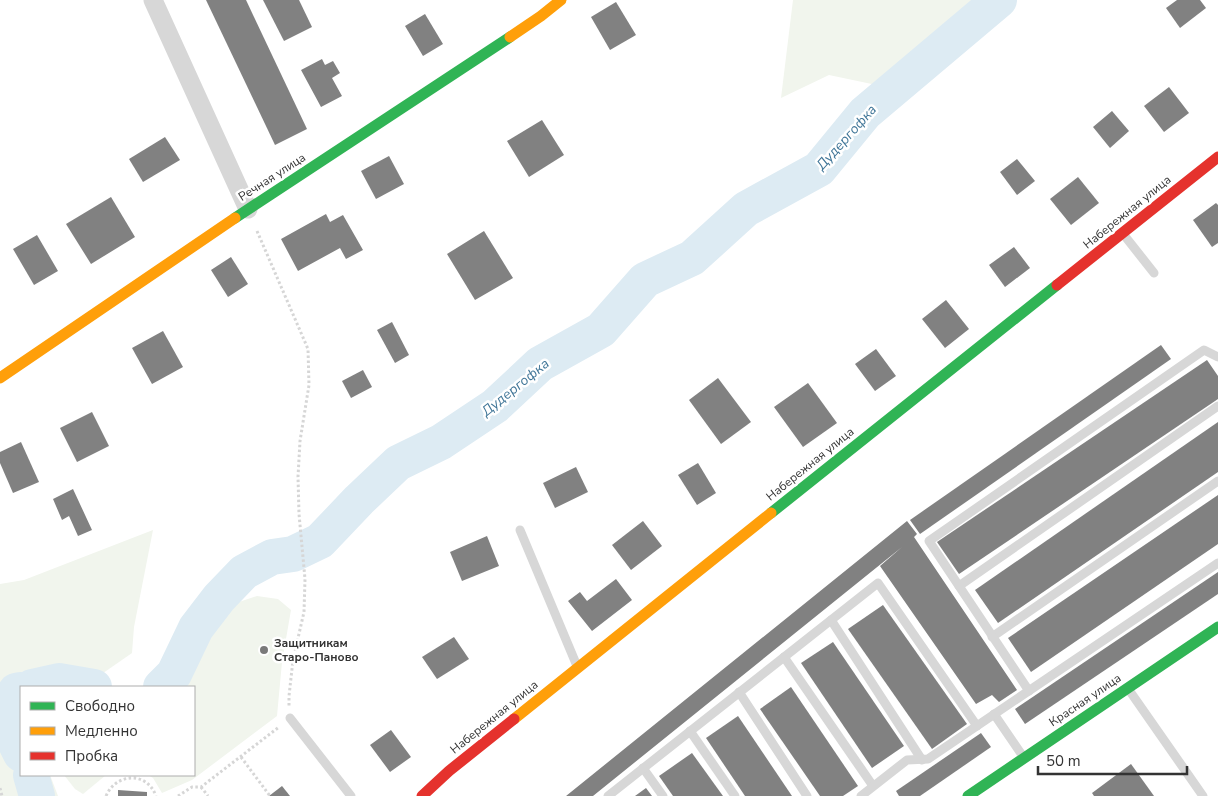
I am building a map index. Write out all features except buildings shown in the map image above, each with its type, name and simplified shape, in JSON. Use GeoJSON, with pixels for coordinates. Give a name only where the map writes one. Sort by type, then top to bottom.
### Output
{"type":"FeatureCollection","features":[{"type":"Feature","properties":{"kind":"street"},"geometry":{"type":"LineString","coordinates":[[154,0],[248,209]]}},
{"type":"Feature","properties":{"kind":"street","name":"Речная улица"},"geometry":{"type":"LineString","coordinates":[[0,378],[248,209],[541,16],[561,0]]}},
{"type":"Feature","properties":{"kind":"street","name":"Набережная улица"},"geometry":{"type":"LineString","coordinates":[[422,796],[578,667],[1218,156]]}},
{"type":"Feature","properties":{"kind":"street","name":"Красная улица"},"geometry":{"type":"LineString","coordinates":[[968,796],[1218,627]]}},
{"type":"Feature","properties":{"kind":"lane"},"geometry":{"type":"LineString","coordinates":[[1122,233],[1154,273]]}},
{"type":"Feature","properties":{"kind":"lane"},"geometry":{"type":"LineString","coordinates":[[1029,691],[929,541],[1204,350],[1218,357]]}},
{"type":"Feature","properties":{"kind":"lane"},"geometry":{"type":"LineString","coordinates":[[958,586],[1218,406]]}},
{"type":"Feature","properties":{"kind":"lane"},"geometry":{"type":"LineString","coordinates":[[992,637],[1218,481]]}},
{"type":"Feature","properties":{"kind":"lane"},"geometry":{"type":"LineString","coordinates":[[520,530],[578,667]]}},
{"type":"Feature","properties":{"kind":"lane"},"geometry":{"type":"LineString","coordinates":[[861,796],[907,760],[928,759],[1218,563]]}},
{"type":"Feature","properties":{"kind":"lane"},"geometry":{"type":"LineString","coordinates":[[608,796],[878,583],[977,726]]}},
{"type":"Feature","properties":{"kind":"lane"},"geometry":{"type":"LineString","coordinates":[[831,620],[922,760]]}},
{"type":"Feature","properties":{"kind":"lane"},"geometry":{"type":"LineString","coordinates":[[784,657],[873,786]]}},
{"type":"Feature","properties":{"kind":"lane"},"geometry":{"type":"LineString","coordinates":[[1128,688],[1203,796]]}},
{"type":"Feature","properties":{"kind":"lane"},"geometry":{"type":"LineString","coordinates":[[740,692],[806,796]]}},
{"type":"Feature","properties":{"kind":"lane"},"geometry":{"type":"LineString","coordinates":[[994,714],[1024,757]]}},
{"type":"Feature","properties":{"kind":"lane"},"geometry":{"type":"LineString","coordinates":[[290,718],[351,796]]}},
{"type":"Feature","properties":{"kind":"lane"},"geometry":{"type":"LineString","coordinates":[[690,731],[735,796]]}},
{"type":"Feature","properties":{"kind":"lane"},"geometry":{"type":"LineString","coordinates":[[643,768],[664,796]]}},
{"type":"Feature","properties":{"kind":"path"},"geometry":{"type":"LineString","coordinates":[[178,796],[192,787],[201,787],[290,718],[289,696],[293,660],[304,612],[305,579],[299,514],[298,468],[300,441],[309,385],[308,349],[248,209]]}},
{"type":"Feature","properties":{"kind":"path"},"geometry":{"type":"LineString","coordinates":[[240,757],[270,796]]}},
{"type":"Feature","properties":{"kind":"path"},"geometry":{"type":"LineString","coordinates":[[106,796],[115,783],[123,779],[132,778],[148,784],[156,796]]}},
{"type":"Feature","properties":{"kind":"path"},"geometry":{"type":"LineString","coordinates":[[201,787],[208,796]]}},
{"type":"Feature","properties":{"kind":"path"},"geometry":{"type":"LineString","coordinates":[[0,788],[2,796]]}},
{"type":"Feature","properties":{"kind":"shaded area"},"geometry":{"type":"Polygon","coordinates":[[[793,0],[987,0],[886,87],[829,75],[781,98],[793,0]]]}},
{"type":"Feature","properties":{"kind":"shaded area"},"geometry":{"type":"Polygon","coordinates":[[[153,530],[134,627],[132,653],[84,686],[20,686],[20,776],[50,776],[58,796],[0,796],[0,584],[24,580],[153,530]]]}},
{"type":"Feature","properties":{"kind":"shaded area"},"geometry":{"type":"Polygon","coordinates":[[[257,596],[278,599],[291,610],[282,662],[277,716],[192,780],[162,793],[153,778],[150,776],[195,776],[195,686],[184,686],[199,637],[213,618],[233,604],[257,596]]]}},
{"type":"Feature","properties":{"kind":"shaded area"},"geometry":{"type":"Polygon","coordinates":[[[65,776],[105,776],[83,794],[75,789],[65,776]]]}},
{"type":"Feature","properties":{"kind":"waterway","name":"Дудергофка"},"geometry":{"type":"LineString","coordinates":[[162,686],[174,674],[196,628],[219,598],[244,572],[272,557],[293,554],[320,541],[398,463],[441,442],[495,406],[540,364],[601,330],[645,280],[692,258],[746,209],[819,169],[865,113],[999,0]]}},
{"type":"Feature","properties":{"kind":"waterway","name":"Дудергофка"},"geometry":{"type":"LineString","coordinates":[[36,686],[59,681],[88,686]]}},
{"type":"Feature","properties":{"kind":"waterway","name":"Дудергофка"},"geometry":{"type":"LineString","coordinates":[[20,690],[16,691],[4,707],[9,730],[20,752]]}},
{"type":"Feature","properties":{"kind":"waterway","name":"Дудергофка"},"geometry":{"type":"LineString","coordinates":[[31,776],[37,796]]}},
{"type":"Feature","properties":{"kind":"traffic: fast"},"geometry":{"type":"LineString","coordinates":[[235,218],[510,37]]}},
{"type":"Feature","properties":{"kind":"traffic: fast"},"geometry":{"type":"LineString","coordinates":[[771,513],[1057,285]]}},
{"type":"Feature","properties":{"kind":"traffic: fast"},"geometry":{"type":"LineString","coordinates":[[968,796],[1218,627]]}},
{"type":"Feature","properties":{"kind":"traffic: slow"},"geometry":{"type":"LineString","coordinates":[[510,37],[561,0]]}},
{"type":"Feature","properties":{"kind":"traffic: slow"},"geometry":{"type":"LineString","coordinates":[[0,378],[235,218]]}},
{"type":"Feature","properties":{"kind":"traffic: slow"},"geometry":{"type":"LineString","coordinates":[[514,719],[771,513]]}},
{"type":"Feature","properties":{"kind":"traffic: jam"},"geometry":{"type":"LineString","coordinates":[[1057,285],[1218,157]]}},
{"type":"Feature","properties":{"kind":"traffic: jam"},"geometry":{"type":"LineString","coordinates":[[422,796],[449,771],[514,719]]}},
{"type":"Feature","properties":{"kind":"place","name":"Защитникам Старо-Паново"},"geometry":{"type":"Point","coordinates":[264,650]}}]}
